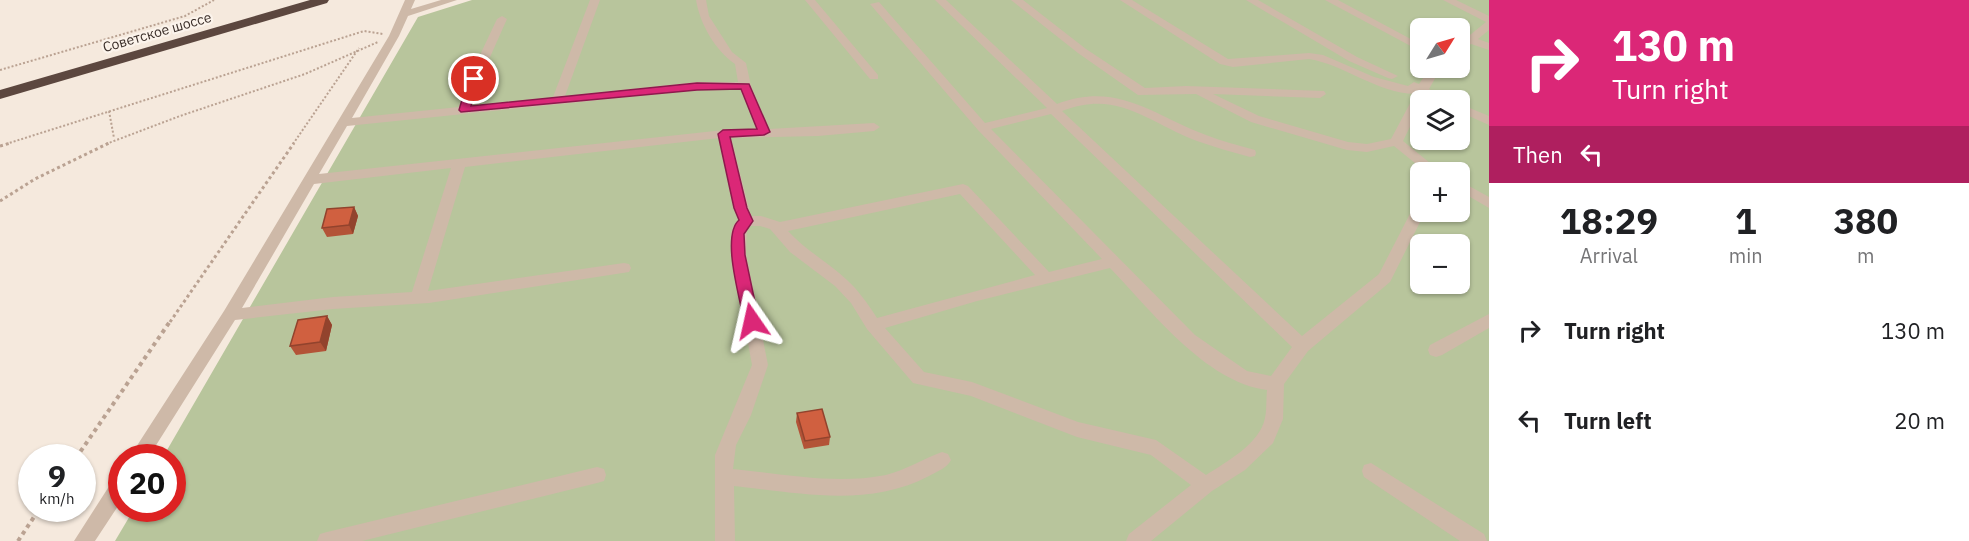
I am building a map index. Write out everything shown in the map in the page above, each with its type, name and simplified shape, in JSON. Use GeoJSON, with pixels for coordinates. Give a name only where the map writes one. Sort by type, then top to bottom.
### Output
{"type":"FeatureCollection","features":[{"type":"Feature","properties":{"kind":"highway","name":"Советское шоссе"},"geometry":{"type":"LineString","coordinates":[[0,84],[290,0]]}},
{"type":"Feature","properties":{"kind":"highway","name":"Советское шоссе"},"geometry":{"type":"LineString","coordinates":[[0,95],[323,0]]}},
{"type":"Feature","properties":{"kind":"street"},"geometry":{"type":"LineString","coordinates":[[147,444],[230,315],[394,36],[408,7],[452,0]]}},
{"type":"Feature","properties":{"kind":"street"},"geometry":{"type":"LineString","coordinates":[[558,100],[595,0]]}},
{"type":"Feature","properties":{"kind":"street"},"geometry":{"type":"LineString","coordinates":[[701,0],[704,16],[728,54],[740,63],[745,86],[764,132]]}},
{"type":"Feature","properties":{"kind":"street"},"geometry":{"type":"LineString","coordinates":[[810,0],[874,77]]}},
{"type":"Feature","properties":{"kind":"street"},"geometry":{"type":"LineString","coordinates":[[940,0],[1050,102],[1053,110],[1302,346]]}},
{"type":"Feature","properties":{"kind":"street"},"geometry":{"type":"LineString","coordinates":[[1016,0],[1051,29],[1137,90],[1320,94]]}},
{"type":"Feature","properties":{"kind":"street"},"geometry":{"type":"LineString","coordinates":[[1125,0],[1224,62],[1233,64],[1310,56],[1323,58],[1370,79],[1410,90]]}},
{"type":"Feature","properties":{"kind":"street"},"geometry":{"type":"LineString","coordinates":[[1251,0],[1353,59],[1422,90],[1430,78]]}},
{"type":"Feature","properties":{"kind":"street"},"geometry":{"type":"LineString","coordinates":[[1330,0],[1410,43]]}},
{"type":"Feature","properties":{"kind":"street"},"geometry":{"type":"LineString","coordinates":[[1448,0],[1489,20]]}},
{"type":"Feature","properties":{"kind":"street"},"geometry":{"type":"LineString","coordinates":[[875,4],[982,127],[1112,262],[1197,346],[1220,363],[1257,383],[1276,383]]}},
{"type":"Feature","properties":{"kind":"street"},"geometry":{"type":"LineString","coordinates":[[465,110],[468,93],[502,19]]}},
{"type":"Feature","properties":{"kind":"street"},"geometry":{"type":"LineString","coordinates":[[1470,40],[1489,25]]}},
{"type":"Feature","properties":{"kind":"street"},"geometry":{"type":"LineString","coordinates":[[1470,40],[1489,47]]}},
{"type":"Feature","properties":{"kind":"street"},"geometry":{"type":"LineString","coordinates":[[343,123],[697,86],[745,86]]}},
{"type":"Feature","properties":{"kind":"street"},"geometry":{"type":"LineString","coordinates":[[1199,91],[1255,119],[1347,146],[1367,148],[1396,142],[1423,162]]}},
{"type":"Feature","properties":{"kind":"street"},"geometry":{"type":"LineString","coordinates":[[982,127],[1053,110],[1077,101],[1112,100],[1133,106],[1201,138],[1250,153]]}},
{"type":"Feature","properties":{"kind":"street"},"geometry":{"type":"LineString","coordinates":[[1470,112],[1489,121]]}},
{"type":"Feature","properties":{"kind":"street"},"geometry":{"type":"LineString","coordinates":[[1396,142],[1410,114]]}},
{"type":"Feature","properties":{"kind":"street"},"geometry":{"type":"LineString","coordinates":[[309,180],[723,134],[818,132],[874,127]]}},
{"type":"Feature","properties":{"kind":"street"},"geometry":{"type":"LineString","coordinates":[[723,134],[746,221]]}},
{"type":"Feature","properties":{"kind":"street"},"geometry":{"type":"LineString","coordinates":[[418,298],[459,165]]}},
{"type":"Feature","properties":{"kind":"street"},"geometry":{"type":"LineString","coordinates":[[777,228],[963,189],[1046,278]]}},
{"type":"Feature","properties":{"kind":"street"},"geometry":{"type":"LineString","coordinates":[[1470,191],[1489,202]]}},
{"type":"Feature","properties":{"kind":"street"},"geometry":{"type":"LineString","coordinates":[[725,541],[724,455],[742,415],[760,365],[739,255],[738,234],[740,226],[746,221],[761,221],[777,228],[795,248],[840,282],[856,299],[873,325],[919,378],[972,389],[1077,429],[1156,448],[1204,485]]}},
{"type":"Feature","properties":{"kind":"street"},"geometry":{"type":"LineString","coordinates":[[1136,541],[1204,485],[1239,464],[1267,437],[1274,419],[1276,383],[1302,346],[1385,278],[1413,222]]}},
{"type":"Feature","properties":{"kind":"street"},"geometry":{"type":"LineString","coordinates":[[873,325],[1112,262]]}},
{"type":"Feature","properties":{"kind":"street"},"geometry":{"type":"LineString","coordinates":[[230,315],[333,303],[418,298],[624,268]]}},
{"type":"Feature","properties":{"kind":"street"},"geometry":{"type":"LineString","coordinates":[[1436,350],[1489,320]]}},
{"type":"Feature","properties":{"kind":"street"},"geometry":{"type":"LineString","coordinates":[[724,476],[843,488],[886,483],[910,476],[942,460]]}},
{"type":"Feature","properties":{"kind":"street"},"geometry":{"type":"LineString","coordinates":[[1371,471],[1477,541]]}},
{"type":"Feature","properties":{"kind":"street"},"geometry":{"type":"LineString","coordinates":[[327,541],[597,475]]}},
{"type":"Feature","properties":{"kind":"street"},"geometry":{"type":"LineString","coordinates":[[84,541],[108,504]]}},
{"type":"Feature","properties":{"kind":"path"},"geometry":{"type":"LineString","coordinates":[[0,70],[185,15],[214,0]]}},
{"type":"Feature","properties":{"kind":"path"},"geometry":{"type":"LineString","coordinates":[[0,146],[171,94],[249,66],[364,31],[394,36]]}},
{"type":"Feature","properties":{"kind":"path"},"geometry":{"type":"LineString","coordinates":[[0,201],[31,181],[114,139],[179,114],[297,77],[359,48],[394,36]]}},
{"type":"Feature","properties":{"kind":"path"},"geometry":{"type":"LineString","coordinates":[[86,444],[359,48]]}},
{"type":"Feature","properties":{"kind":"path"},"geometry":{"type":"LineString","coordinates":[[109,111],[114,139]]}},
{"type":"Feature","properties":{"kind":"path"},"geometry":{"type":"LineString","coordinates":[[18,541],[31,522]]}},
{"type":"Feature","properties":{"kind":"green space"},"geometry":{"type":"Polygon","coordinates":[[[472,0],[1489,0],[1489,541],[115,541],[126,522],[186,522],[186,444],[171,444],[418,17],[472,0]]]}},
{"type":"Feature","properties":{"kind":"building"},"geometry":{"type":"Polygon","coordinates":[[[354,207],[349,225],[322,228],[327,209],[354,207]]]}},
{"type":"Feature","properties":{"kind":"building"},"geometry":{"type":"Polygon","coordinates":[[[327,316],[320,342],[290,346],[298,320],[327,316]]]}},
{"type":"Feature","properties":{"kind":"building"},"geometry":{"type":"Polygon","coordinates":[[[822,409],[830,437],[805,441],[797,413],[822,409]]]}},
{"type":"Feature","properties":{"kind":"route"},"geometry":{"type":"LineString","coordinates":[[474,79],[468,93],[465,110],[697,86],[745,86],[764,132],[723,134],[746,221],[740,226],[738,234],[739,255],[752,321]]}}]}
